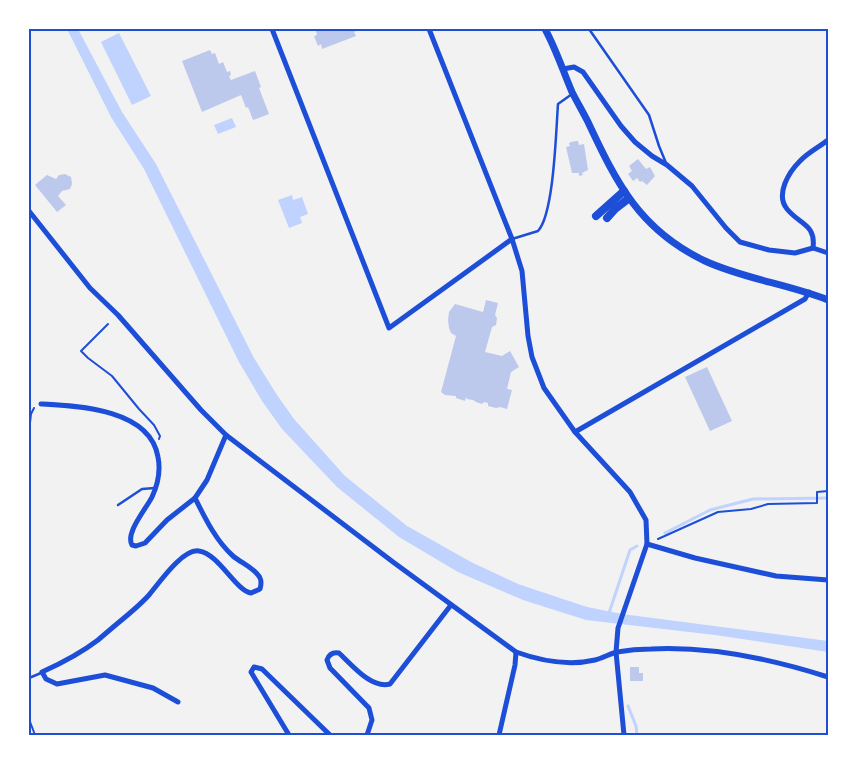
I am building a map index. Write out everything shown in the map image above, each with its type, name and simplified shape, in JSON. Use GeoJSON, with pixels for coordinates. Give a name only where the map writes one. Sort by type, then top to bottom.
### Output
{"type":"FeatureCollection","features":[{"type":"Feature","properties":{"kind":"main road"},"geometry":{"type":"LineString","coordinates":[[545,29],[573,93],[610,169],[628,199],[650,224],[678,246],[706,261],[740,274],[809,292],[828,300]]}},
{"type":"Feature","properties":{"kind":"main road"},"geometry":{"type":"LineString","coordinates":[[596,216],[624,191]]}},
{"type":"Feature","properties":{"kind":"main road"},"geometry":{"type":"LineString","coordinates":[[607,218],[628,199]]}},
{"type":"Feature","properties":{"kind":"street"},"geometry":{"type":"LineString","coordinates":[[272,29],[389,328],[512,239]]}},
{"type":"Feature","properties":{"kind":"street"},"geometry":{"type":"LineString","coordinates":[[429,29],[512,239],[522,271],[528,336],[532,357],[544,388],[576,432],[630,492],[646,520],[648,544],[618,628],[616,652],[624,735]]}},
{"type":"Feature","properties":{"kind":"street"},"geometry":{"type":"LineString","coordinates":[[563,69],[574,67],[583,72],[621,126],[635,142],[692,186],[726,228],[740,242],[769,250],[795,253],[813,248],[828,253]]}},
{"type":"Feature","properties":{"kind":"street"},"geometry":{"type":"LineString","coordinates":[[813,248],[814,238],[812,230],[786,208],[783,198],[784,183],[800,160],[828,140]]}},
{"type":"Feature","properties":{"kind":"street"},"geometry":{"type":"LineString","coordinates":[[29,211],[90,288],[118,315],[201,410],[226,435],[516,652],[540,660],[564,662],[595,660],[616,652],[651,648],[704,650],[787,664],[828,678]]}},
{"type":"Feature","properties":{"kind":"street"},"geometry":{"type":"LineString","coordinates":[[576,432],[805,299],[809,292]]}},
{"type":"Feature","properties":{"kind":"street"},"geometry":{"type":"LineString","coordinates":[[41,404],[63,405],[109,413],[128,419],[140,426],[149,435],[157,451],[160,471],[156,488],[130,534],[132,545],[136,546],[145,543],[167,520],[196,498],[207,480],[226,435]]}},
{"type":"Feature","properties":{"kind":"street"},"geometry":{"type":"LineString","coordinates":[[178,702],[153,688],[105,675],[57,684],[46,679],[42,672],[68,660],[97,641],[141,605],[173,567],[192,552],[199,551],[205,553],[228,572],[245,592],[252,593],[260,589],[262,583],[260,577],[232,555],[222,544],[205,518],[196,498]]}},
{"type":"Feature","properties":{"kind":"street"},"geometry":{"type":"LineString","coordinates":[[648,544],[694,558],[776,576],[828,580]]}},
{"type":"Feature","properties":{"kind":"street"},"geometry":{"type":"LineString","coordinates":[[367,735],[372,720],[369,708],[330,668],[327,660],[329,655],[332,653],[339,654],[374,683],[385,686],[390,684],[451,605]]}},
{"type":"Feature","properties":{"kind":"street"},"geometry":{"type":"LineString","coordinates":[[499,735],[515,665],[516,652]]}},
{"type":"Feature","properties":{"kind":"street"},"geometry":{"type":"LineString","coordinates":[[289,735],[251,672],[254,666],[262,669],[330,735]]}},
{"type":"Feature","properties":{"kind":"lane"},"geometry":{"type":"LineString","coordinates":[[589,29],[649,115],[667,165]]}},
{"type":"Feature","properties":{"kind":"lane"},"geometry":{"type":"LineString","coordinates":[[512,239],[538,231],[543,226],[550,202],[558,104],[573,93]]}},
{"type":"Feature","properties":{"kind":"lane"},"geometry":{"type":"LineString","coordinates":[[118,505],[142,489],[156,488]]}},
{"type":"Feature","properties":{"kind":"lane"},"geometry":{"type":"LineString","coordinates":[[29,678],[42,672]]}},
{"type":"Feature","properties":{"kind":"path"},"geometry":{"type":"LineString","coordinates":[[108,324],[81,351],[112,376],[154,425],[160,436],[157,451]]}},
{"type":"Feature","properties":{"kind":"path"},"geometry":{"type":"LineString","coordinates":[[29,432],[30,414],[33,409]]}},
{"type":"Feature","properties":{"kind":"path"},"geometry":{"type":"LineString","coordinates":[[648,544],[718,512],[751,509],[768,504],[817,503],[817,492],[828,491]]}},
{"type":"Feature","properties":{"kind":"path"},"geometry":{"type":"LineString","coordinates":[[29,719],[35,735]]}},
{"type":"Feature","properties":{"kind":"water"},"geometry":{"type":"Polygon","coordinates":[[[67,29],[78,29],[122,112],[156,164],[254,358],[277,395],[294,419],[345,476],[407,526],[471,562],[518,584],[587,607],[622,614],[828,641],[828,652],[715,635],[586,620],[523,600],[458,572],[399,537],[337,487],[282,429],[262,401],[239,362],[144,169],[111,117],[67,29]]]}},
{"type":"Feature","properties":{"kind":"water"},"geometry":{"type":"Polygon","coordinates":[[[119,33],[151,96],[132,105],[101,42],[119,33]]]}},
{"type":"Feature","properties":{"kind":"water"},"geometry":{"type":"Polygon","coordinates":[[[232,118],[236,127],[218,134],[214,125],[232,118]]]}},
{"type":"Feature","properties":{"kind":"water"},"geometry":{"type":"Polygon","coordinates":[[[292,195],[293,200],[302,197],[308,214],[300,217],[302,223],[289,228],[278,200],[292,195]]]}},
{"type":"Feature","properties":{"kind":"building"},"geometry":{"type":"Polygon","coordinates":[[[321,29],[361,29],[354,32],[356,36],[322,49],[321,44],[318,46],[314,36],[317,35],[316,31],[321,29]]]}},
{"type":"Feature","properties":{"kind":"building"},"geometry":{"type":"Polygon","coordinates":[[[210,50],[212,54],[215,53],[219,64],[223,62],[227,72],[230,71],[231,75],[229,76],[231,80],[255,71],[269,114],[253,120],[241,95],[202,112],[182,61],[210,50]]]}},
{"type":"Feature","properties":{"kind":"building"},"geometry":{"type":"Polygon","coordinates":[[[578,141],[579,145],[584,144],[588,170],[579,176],[579,173],[572,173],[566,147],[570,146],[569,143],[571,142],[578,141]]]}},
{"type":"Feature","properties":{"kind":"building"},"geometry":{"type":"Polygon","coordinates":[[[638,159],[646,169],[650,167],[655,176],[647,185],[642,181],[640,182],[637,178],[633,181],[628,174],[632,171],[629,166],[638,159]]]}},
{"type":"Feature","properties":{"kind":"building"},"geometry":{"type":"Polygon","coordinates":[[[65,174],[71,177],[72,184],[70,189],[62,191],[58,196],[66,205],[57,212],[35,185],[47,175],[56,179],[59,175],[65,174]]]}},
{"type":"Feature","properties":{"kind":"building"},"geometry":{"type":"Polygon","coordinates":[[[486,300],[498,303],[495,315],[497,318],[496,325],[492,327],[485,352],[502,356],[510,351],[519,367],[511,372],[507,389],[512,390],[507,409],[488,406],[488,403],[484,402],[482,404],[466,397],[465,401],[456,398],[456,396],[445,395],[441,392],[456,336],[451,333],[449,328],[449,312],[455,304],[483,312],[486,300]]]}},
{"type":"Feature","properties":{"kind":"building"},"geometry":{"type":"Polygon","coordinates":[[[707,367],[732,421],[710,431],[685,377],[707,367]]]}},
{"type":"Feature","properties":{"kind":"building"},"geometry":{"type":"Polygon","coordinates":[[[630,667],[639,667],[639,673],[643,673],[643,681],[630,681],[630,667]]]}},
{"type":"Feature","properties":{"kind":"waterway"},"geometry":{"type":"LineString","coordinates":[[665,533],[710,510],[753,499],[828,498]]}},
{"type":"Feature","properties":{"kind":"waterway"},"geometry":{"type":"LineString","coordinates":[[609,613],[630,550],[637,546]]}},
{"type":"Feature","properties":{"kind":"waterway"},"geometry":{"type":"LineString","coordinates":[[628,706],[636,726],[637,735]]}}]}
